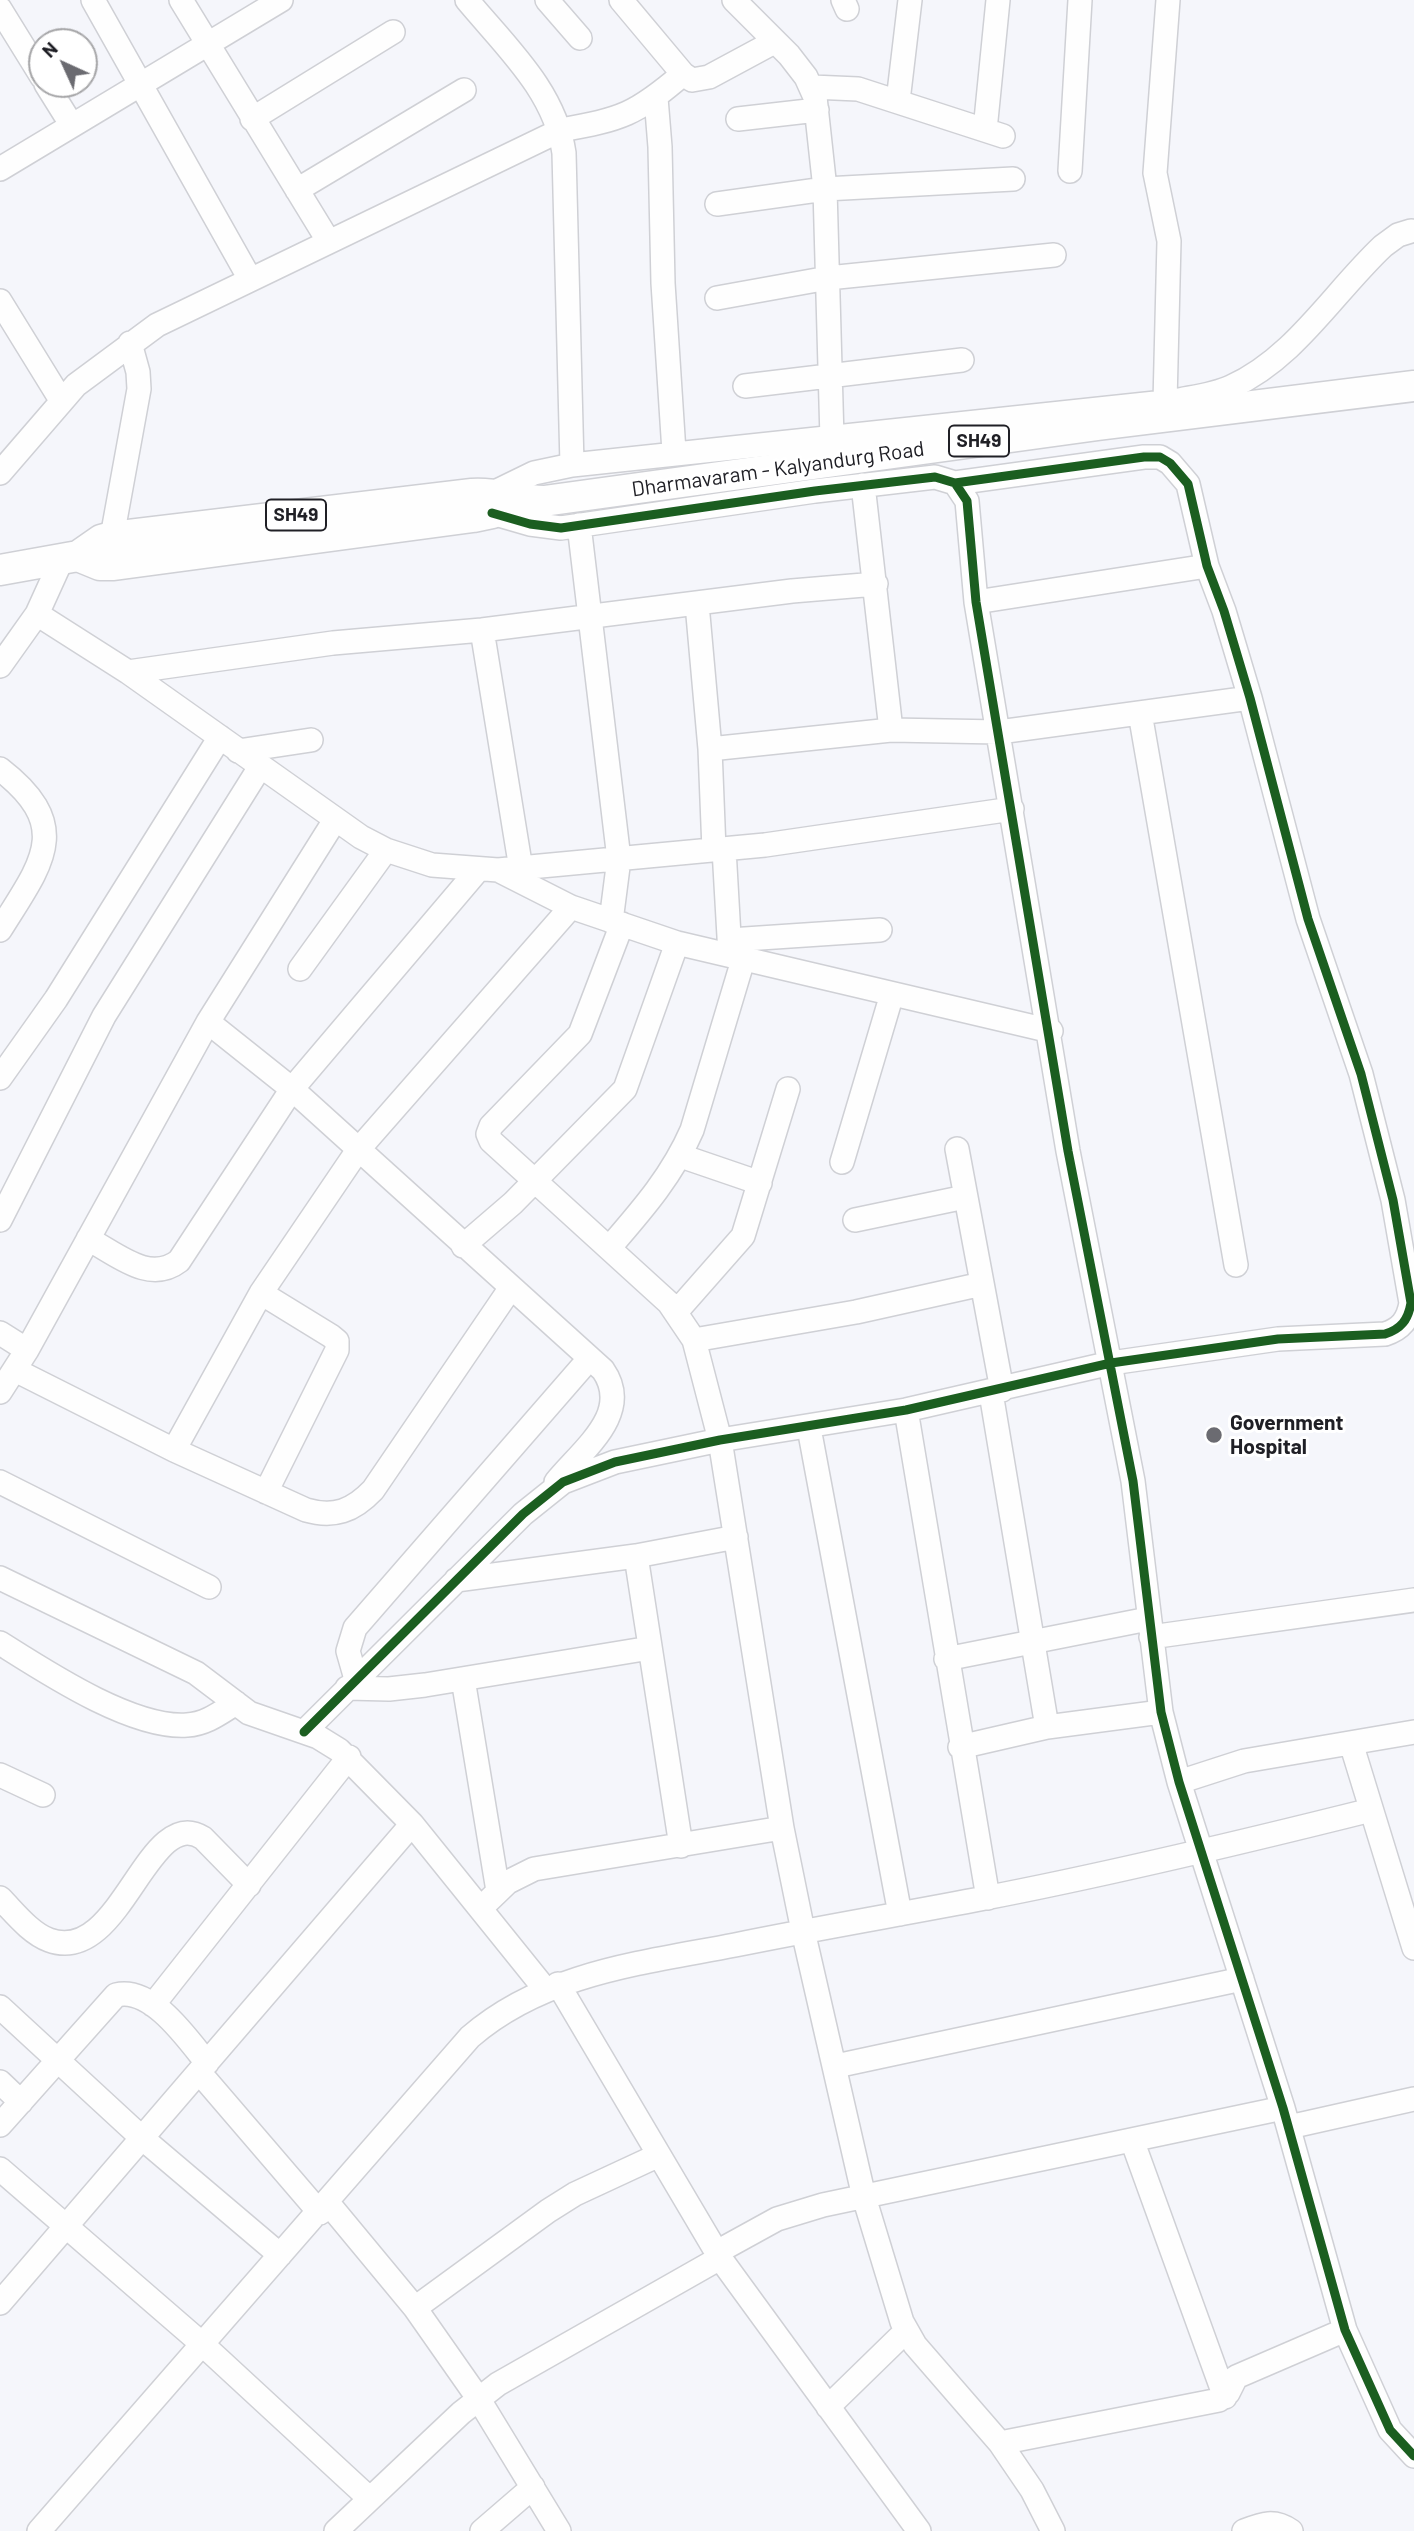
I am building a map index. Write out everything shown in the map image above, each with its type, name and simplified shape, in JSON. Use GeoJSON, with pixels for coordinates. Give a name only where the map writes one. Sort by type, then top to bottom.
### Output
{"type":"FeatureCollection","features":[{"type":"Feature","properties":{"kind":"main road","name":"Dharmavaram - Kalyandurg Road"},"geometry":{"type":"LineString","coordinates":[[70,558],[100,565],[114,565],[512,502],[1084,426],[1414,386]]}},
{"type":"Feature","properties":{"kind":"main road","name":"Dharmavaram - Kalyandurg Road"},"geometry":{"type":"LineString","coordinates":[[0,570],[70,558],[100,540],[112,537],[512,502]]}},
{"type":"Feature","properties":{"kind":"street"},"geometry":{"type":"LineString","coordinates":[[93,0],[250,279]]}},
{"type":"Feature","properties":{"kind":"street"},"geometry":{"type":"LineString","coordinates":[[180,0],[329,242]]}},
{"type":"Feature","properties":{"kind":"street"},"geometry":{"type":"LineString","coordinates":[[1,166],[281,0]]}},
{"type":"Feature","properties":{"kind":"street"},"geometry":{"type":"LineString","coordinates":[[467,0],[547,99],[561,130],[565,162],[572,465]]}},
{"type":"Feature","properties":{"kind":"street"},"geometry":{"type":"LineString","coordinates":[[547,0],[580,38]]}},
{"type":"Feature","properties":{"kind":"street"},"geometry":{"type":"LineString","coordinates":[[621,0],[683,74],[692,80],[709,77],[774,42]]}},
{"type":"Feature","properties":{"kind":"street"},"geometry":{"type":"LineString","coordinates":[[734,0],[789,55],[812,87],[825,189],[832,439]]}},
{"type":"Feature","properties":{"kind":"street"},"geometry":{"type":"LineString","coordinates":[[898,101],[910,0]]}},
{"type":"Feature","properties":{"kind":"street"},"geometry":{"type":"LineString","coordinates":[[812,87],[858,89],[994,133],[998,0]]}},
{"type":"Feature","properties":{"kind":"street"},"geometry":{"type":"LineString","coordinates":[[1070,171],[1080,0]]}},
{"type":"Feature","properties":{"kind":"street"},"geometry":{"type":"LineString","coordinates":[[1165,402],[1169,241],[1154,173],[1167,0]]}},
{"type":"Feature","properties":{"kind":"street"},"geometry":{"type":"LineString","coordinates":[[0,9],[28,54]]}},
{"type":"Feature","properties":{"kind":"street"},"geometry":{"type":"LineString","coordinates":[[252,119],[393,32]]}},
{"type":"Feature","properties":{"kind":"street"},"geometry":{"type":"LineString","coordinates":[[0,473],[61,400],[130,343],[171,317],[561,130],[626,116],[656,97],[683,74]]}},
{"type":"Feature","properties":{"kind":"street"},"geometry":{"type":"LineString","coordinates":[[296,190],[464,90]]}},
{"type":"Feature","properties":{"kind":"street"},"geometry":{"type":"LineString","coordinates":[[656,97],[660,147],[663,283],[674,452]]}},
{"type":"Feature","properties":{"kind":"street"},"geometry":{"type":"LineString","coordinates":[[55,98],[71,124]]}},
{"type":"Feature","properties":{"kind":"street"},"geometry":{"type":"LineString","coordinates":[[737,119],[817,110]]}},
{"type":"Feature","properties":{"kind":"street"},"geometry":{"type":"LineString","coordinates":[[717,204],[825,189],[1013,178]]}},
{"type":"Feature","properties":{"kind":"street"},"geometry":{"type":"LineString","coordinates":[[543,1496],[563,1482],[591,1469],[720,1440],[809,1428],[906,1410],[996,1392],[1111,1363],[1278,1339],[1385,1334],[1396,1330],[1409,1314],[1411,1303],[1393,1200],[1361,1074],[1305,907],[1250,698],[1224,611],[1207,566],[1188,484],[1181,472],[1160,457],[1144,457],[955,483],[935,477],[863,485],[561,528],[530,524],[512,502],[534,473],[572,465],[674,452],[832,439],[1165,402],[1228,388],[1263,369],[1302,335],[1358,269],[1398,235],[1412,231]]}},
{"type":"Feature","properties":{"kind":"street"},"geometry":{"type":"LineString","coordinates":[[717,298],[828,278],[1055,255]]}},
{"type":"Feature","properties":{"kind":"street"},"geometry":{"type":"LineString","coordinates":[[0,301],[61,400]]}},
{"type":"Feature","properties":{"kind":"street"},"geometry":{"type":"LineString","coordinates":[[112,537],[139,389],[138,372],[130,343]]}},
{"type":"Feature","properties":{"kind":"street"},"geometry":{"type":"LineString","coordinates":[[745,386],[962,360]]}},
{"type":"Feature","properties":{"kind":"street"},"geometry":{"type":"LineString","coordinates":[[955,483],[967,501],[976,602],[1051,1031],[1068,1151],[1133,1481],[1161,1712],[1179,1782],[1286,2118],[1345,2330],[1390,2430],[1414,2456]]}},
{"type":"Feature","properties":{"kind":"street"},"geometry":{"type":"LineString","coordinates":[[863,485],[891,730]]}},
{"type":"Feature","properties":{"kind":"street"},"geometry":{"type":"LineString","coordinates":[[579,525],[619,859],[617,922],[580,1034],[491,1126],[488,1134],[491,1141],[533,1181],[610,1247],[677,1311],[694,1340],[720,1440],[782,1828],[864,2197],[905,2332],[1000,2443],[1032,2490],[1053,2531]]}},
{"type":"Feature","properties":{"kind":"street"},"geometry":{"type":"LineString","coordinates":[[0,666],[37,614],[70,558]]}},
{"type":"Feature","properties":{"kind":"street"},"geometry":{"type":"LineString","coordinates":[[976,602],[1207,566]]}},
{"type":"Feature","properties":{"kind":"street"},"geometry":{"type":"LineString","coordinates":[[128,672],[333,643],[482,630],[876,584]]}},
{"type":"Feature","properties":{"kind":"street"},"geometry":{"type":"LineString","coordinates":[[610,1247],[665,1182],[681,1156],[695,1120],[734,953],[719,850],[697,604]]}},
{"type":"Feature","properties":{"kind":"street"},"geometry":{"type":"LineString","coordinates":[[37,614],[128,672],[335,820],[387,849],[432,865],[487,871],[719,850],[1012,809]]}},
{"type":"Feature","properties":{"kind":"street"},"geometry":{"type":"LineString","coordinates":[[482,630],[521,869]]}},
{"type":"Feature","properties":{"kind":"street"},"geometry":{"type":"LineString","coordinates":[[709,749],[891,730],[999,732],[1250,698]]}},
{"type":"Feature","properties":{"kind":"street"},"geometry":{"type":"LineString","coordinates":[[1140,713],[1236,1265]]}},
{"type":"Feature","properties":{"kind":"street"},"geometry":{"type":"LineString","coordinates":[[0,1078],[50,1007],[220,737]]}},
{"type":"Feature","properties":{"kind":"street"},"geometry":{"type":"LineString","coordinates":[[239,751],[311,740]]}},
{"type":"Feature","properties":{"kind":"street"},"geometry":{"type":"LineString","coordinates":[[0,1220],[104,1016],[260,767]]}},
{"type":"Feature","properties":{"kind":"street"},"geometry":{"type":"LineString","coordinates":[[0,769],[33,800],[45,823],[44,846],[36,872],[0,930]]}},
{"type":"Feature","properties":{"kind":"street"},"geometry":{"type":"LineString","coordinates":[[0,1392],[27,1350],[208,1022],[335,820]]}},
{"type":"Feature","properties":{"kind":"street"},"geometry":{"type":"LineString","coordinates":[[300,969],[387,849]]}},
{"type":"Feature","properties":{"kind":"street"},"geometry":{"type":"LineString","coordinates":[[487,871],[571,907],[677,943],[734,953],[1051,1031]]}},
{"type":"Feature","properties":{"kind":"street"},"geometry":{"type":"LineString","coordinates":[[88,1239],[141,1268],[155,1272],[168,1269],[187,1251],[292,1089],[487,871]]}},
{"type":"Feature","properties":{"kind":"street"},"geometry":{"type":"LineString","coordinates":[[174,1450],[261,1293],[358,1150],[571,907]]}},
{"type":"Feature","properties":{"kind":"street"},"geometry":{"type":"LineString","coordinates":[[734,953],[880,930]]}},
{"type":"Feature","properties":{"kind":"street"},"geometry":{"type":"LineString","coordinates":[[463,1246],[513,1203],[616,1102],[625,1089],[677,943]]}},
{"type":"Feature","properties":{"kind":"street"},"geometry":{"type":"LineString","coordinates":[[842,1162],[892,994]]}},
{"type":"Feature","properties":{"kind":"street"},"geometry":{"type":"LineString","coordinates":[[208,1022],[292,1089],[611,1382],[614,1407],[606,1423],[543,1496],[304,1732]]}},
{"type":"Feature","properties":{"kind":"street"},"geometry":{"type":"LineString","coordinates":[[677,1311],[743,1236],[788,1089]]}},
{"type":"Feature","properties":{"kind":"street"},"geometry":{"type":"LineString","coordinates":[[957,1149],[982,1284],[1047,1727]]}},
{"type":"Feature","properties":{"kind":"street"},"geometry":{"type":"LineString","coordinates":[[681,1156],[760,1183]]}},
{"type":"Feature","properties":{"kind":"street"},"geometry":{"type":"LineString","coordinates":[[855,1220],[965,1197]]}},
{"type":"Feature","properties":{"kind":"street"},"geometry":{"type":"LineString","coordinates":[[694,1340],[856,1312],[982,1284]]}},
{"type":"Feature","properties":{"kind":"street"},"geometry":{"type":"LineString","coordinates":[[15,1370],[174,1450],[266,1492],[325,1515],[344,1512],[361,1503],[373,1490],[510,1289]]}},
{"type":"Feature","properties":{"kind":"street"},"geometry":{"type":"LineString","coordinates":[[261,1293],[337,1341],[337,1350],[266,1492]]}},
{"type":"Feature","properties":{"kind":"street"},"geometry":{"type":"LineString","coordinates":[[0,1333],[27,1350]]}},
{"type":"Feature","properties":{"kind":"street"},"geometry":{"type":"LineString","coordinates":[[351,1684],[348,1651],[355,1629],[589,1359]]}},
{"type":"Feature","properties":{"kind":"street"},"geometry":{"type":"LineString","coordinates":[[906,1410],[960,1747],[988,1898]]}},
{"type":"Feature","properties":{"kind":"street"},"geometry":{"type":"LineString","coordinates":[[809,1428],[900,1914]]}},
{"type":"Feature","properties":{"kind":"street"},"geometry":{"type":"LineString","coordinates":[[0,1482],[209,1587]]}},
{"type":"Feature","properties":{"kind":"street"},"geometry":{"type":"LineString","coordinates":[[456,1580],[636,1556],[736,1537]]}},
{"type":"Feature","properties":{"kind":"street"},"geometry":{"type":"LineString","coordinates":[[636,1556],[681,1846]]}},
{"type":"Feature","properties":{"kind":"street"},"geometry":{"type":"LineString","coordinates":[[0,1578],[196,1673],[236,1703],[264,1719],[304,1732],[349,1758],[412,1824],[490,1899],[552,1987],[719,2255],[919,2531]]}},
{"type":"Feature","properties":{"kind":"street"},"geometry":{"type":"LineString","coordinates":[[946,1658],[1034,1640],[1414,1600]]}},
{"type":"Feature","properties":{"kind":"street"},"geometry":{"type":"LineString","coordinates":[[0,1643],[58,1679],[150,1721],[187,1725],[201,1723],[236,1703]]}},
{"type":"Feature","properties":{"kind":"street"},"geometry":{"type":"LineString","coordinates":[[351,1684],[389,1689],[650,1648]]}},
{"type":"Feature","properties":{"kind":"street"},"geometry":{"type":"LineString","coordinates":[[463,1679],[490,1899]]}},
{"type":"Feature","properties":{"kind":"street"},"geometry":{"type":"LineString","coordinates":[[960,1747],[1047,1727],[1161,1712]]}},
{"type":"Feature","properties":{"kind":"street"},"geometry":{"type":"LineString","coordinates":[[1179,1782],[1244,1761],[1414,1732]]}},
{"type":"Feature","properties":{"kind":"street"},"geometry":{"type":"LineString","coordinates":[[1351,1743],[1414,1948]]}},
{"type":"Feature","properties":{"kind":"street"},"geometry":{"type":"LineString","coordinates":[[153,2005],[349,1758]]}},
{"type":"Feature","properties":{"kind":"street"},"geometry":{"type":"LineString","coordinates":[[0,1775],[43,1795]]}},
{"type":"Feature","properties":{"kind":"street"},"geometry":{"type":"LineString","coordinates":[[47,2528],[201,2343],[324,2208],[470,2037],[493,2017],[552,1987],[637,1964],[988,1898],[1201,1853],[1371,1810]]}},
{"type":"Feature","properties":{"kind":"street"},"geometry":{"type":"LineString","coordinates":[[0,2303],[412,1824]]}},
{"type":"Feature","properties":{"kind":"street"},"geometry":{"type":"LineString","coordinates":[[490,1899],[521,1874],[541,1867],[782,1828]]}},
{"type":"Feature","properties":{"kind":"street"},"geometry":{"type":"LineString","coordinates":[[0,1898],[37,1934],[47,1940],[64,1944],[79,1942],[100,1928],[164,1844],[184,1832],[203,1838],[249,1885]]}},
{"type":"Feature","properties":{"kind":"street"},"geometry":{"type":"LineString","coordinates":[[836,2066],[1241,1979]]}},
{"type":"Feature","properties":{"kind":"street"},"geometry":{"type":"LineString","coordinates":[[0,2125],[116,1995],[127,1992],[139,1994],[177,2028],[203,2068],[415,2308],[478,2398],[559,2531]]}},
{"type":"Feature","properties":{"kind":"street"},"geometry":{"type":"LineString","coordinates":[[0,2007],[142,2138],[280,2255]]}},
{"type":"Feature","properties":{"kind":"street"},"geometry":{"type":"LineString","coordinates":[[0,2082],[21,2102]]}},
{"type":"Feature","properties":{"kind":"street"},"geometry":{"type":"LineString","coordinates":[[337,2531],[478,2398],[777,2219],[864,2197],[1132,2140],[1414,2099]]}},
{"type":"Feature","properties":{"kind":"street"},"geometry":{"type":"LineString","coordinates":[[1132,2140],[1225,2398]]}},
{"type":"Feature","properties":{"kind":"street"},"geometry":{"type":"LineString","coordinates":[[415,2308],[548,2211],[584,2190],[659,2155]]}},
{"type":"Feature","properties":{"kind":"street"},"geometry":{"type":"LineString","coordinates":[[0,2169],[201,2343],[370,2499]]}},
{"type":"Feature","properties":{"kind":"street"},"geometry":{"type":"LineString","coordinates":[[1225,2398],[1236,2377],[1345,2330]]}},
{"type":"Feature","properties":{"kind":"street"},"geometry":{"type":"LineString","coordinates":[[828,2407],[905,2332]]}},
{"type":"Feature","properties":{"kind":"street"},"geometry":{"type":"LineString","coordinates":[[1000,2443],[1225,2398]]}},
{"type":"Feature","properties":{"kind":"street"},"geometry":{"type":"LineString","coordinates":[[482,2531],[533,2487]]}},
{"type":"Feature","properties":{"kind":"street"},"geometry":{"type":"LineString","coordinates":[[1244,2531],[1265,2523],[1278,2523],[1291,2531]]}},
{"type":"Feature","properties":{"kind":"cycle path"},"geometry":{"type":"LineString","coordinates":[[304,1732],[523,1514],[563,1482],[615,1462],[720,1440],[906,1410],[1111,1363],[1278,1339],[1385,1334],[1406,1319],[1411,1303],[1393,1200],[1361,1074],[1308,919],[1250,698],[1224,611],[1207,566],[1188,484],[1170,463],[1160,457],[955,483]]}},
{"type":"Feature","properties":{"kind":"cycle path"},"geometry":{"type":"LineString","coordinates":[[492,513],[530,524],[561,528],[815,491],[935,477],[955,483],[967,501],[976,602],[1068,1151],[1133,1481],[1161,1712],[1179,1782],[1283,2108],[1345,2330],[1390,2430],[1414,2456]]}},
{"type":"Feature","properties":{"kind":"place","name":"Government Hospital"},"geometry":{"type":"Point","coordinates":[1214,1435]}}]}
